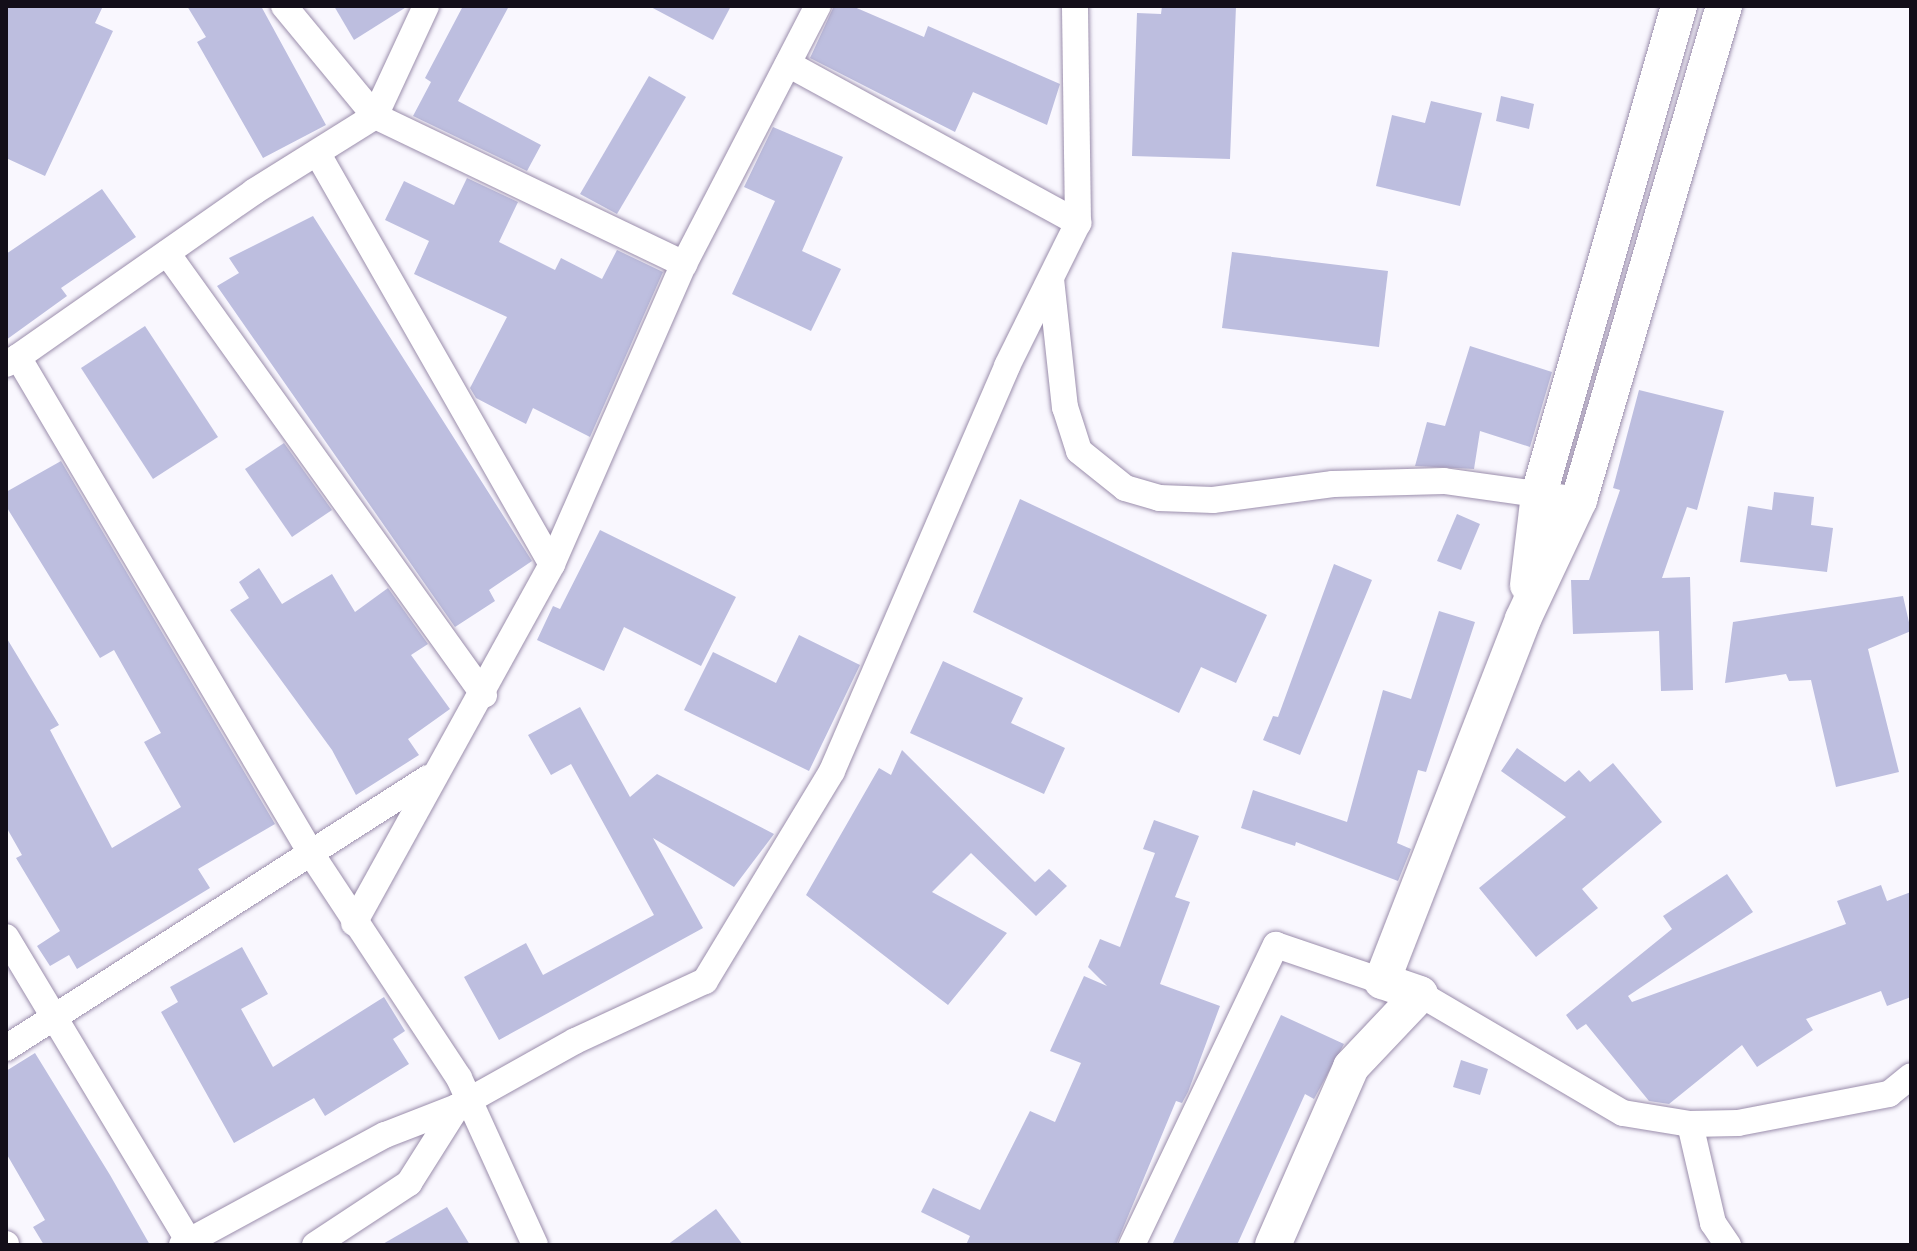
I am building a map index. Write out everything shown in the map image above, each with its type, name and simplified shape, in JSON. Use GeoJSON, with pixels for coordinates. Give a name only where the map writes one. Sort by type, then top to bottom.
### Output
{"type":"FeatureCollection","features":[{"type":"Feature","properties":{"kind":"main road"},"geometry":{"type":"LineString","coordinates":[[1523,619],[1539,494],[1647,132],[1679,6]]}},
{"type":"Feature","properties":{"kind":"main road"},"geometry":{"type":"LineString","coordinates":[[1273,1245],[1351,1067],[1420,994],[1382,981],[1523,619],[1579,500],[1724,6]]}},
{"type":"Feature","properties":{"kind":"main road"},"geometry":{"type":"LineString","coordinates":[[1647,132],[1685,139]]}},
{"type":"Feature","properties":{"kind":"street"},"geometry":{"type":"LineString","coordinates":[[284,6],[375,116],[684,264]]}},
{"type":"Feature","properties":{"kind":"street"},"geometry":{"type":"LineString","coordinates":[[426,6],[375,116],[319,156],[255,191],[12,361],[464,1104],[535,1245]]}},
{"type":"Feature","properties":{"kind":"street"},"geometry":{"type":"LineString","coordinates":[[354,923],[431,776],[484,695],[552,564],[684,264],[818,6]]}},
{"type":"Feature","properties":{"kind":"street"},"geometry":{"type":"LineString","coordinates":[[6,937],[187,1244],[385,1135],[464,1104],[575,1041],[705,981],[832,771],[1078,223],[1075,6]]}},
{"type":"Feature","properties":{"kind":"street"},"geometry":{"type":"LineString","coordinates":[[788,64],[1078,223]]}},
{"type":"Feature","properties":{"kind":"street"},"geometry":{"type":"LineString","coordinates":[[319,156],[552,564]]}},
{"type":"Feature","properties":{"kind":"street"},"geometry":{"type":"LineString","coordinates":[[167,253],[484,695]]}},
{"type":"Feature","properties":{"kind":"street"},"geometry":{"type":"LineString","coordinates":[[1051,279],[1065,407],[1079,451],[1125,488],[1159,498],[1213,500],[1333,484],[1444,481],[1579,500]]}},
{"type":"Feature","properties":{"kind":"street"},"geometry":{"type":"LineString","coordinates":[[6,1048],[431,776]]}},
{"type":"Feature","properties":{"kind":"street"},"geometry":{"type":"LineString","coordinates":[[1132,1245],[1276,945],[1382,981]]}},
{"type":"Feature","properties":{"kind":"street"},"geometry":{"type":"LineString","coordinates":[[1420,994],[1623,1113],[1690,1124],[1738,1123],[1900,1095],[1911,1076]]}},
{"type":"Feature","properties":{"kind":"street"},"geometry":{"type":"LineString","coordinates":[[315,1245],[409,1183],[464,1104]]}},
{"type":"Feature","properties":{"kind":"street"},"geometry":{"type":"LineString","coordinates":[[1690,1124],[1713,1223],[1728,1245]]}},
{"type":"Feature","properties":{"kind":"building"},"geometry":{"type":"Polygon","coordinates":[[[6,6],[103,6],[95,23],[113,31],[45,176],[6,158],[6,6]]]}},
{"type":"Feature","properties":{"kind":"building"},"geometry":{"type":"Polygon","coordinates":[[[187,6],[261,6],[326,125],[263,158],[197,42],[206,37],[187,6]]]}},
{"type":"Feature","properties":{"kind":"building"},"geometry":{"type":"Polygon","coordinates":[[[334,6],[408,6],[354,40],[334,6]]]}},
{"type":"Feature","properties":{"kind":"building"},"geometry":{"type":"Polygon","coordinates":[[[463,6],[509,6],[458,101],[541,145],[527,171],[413,116],[431,82],[425,78],[463,6]]]}},
{"type":"Feature","properties":{"kind":"building"},"geometry":{"type":"Polygon","coordinates":[[[649,6],[731,6],[713,40],[649,6]]]}},
{"type":"Feature","properties":{"kind":"building"},"geometry":{"type":"Polygon","coordinates":[[[834,6],[852,6],[924,37],[928,26],[1060,84],[1047,125],[973,92],[955,132],[810,58],[834,6]]]}},
{"type":"Feature","properties":{"kind":"building"},"geometry":{"type":"Polygon","coordinates":[[[1162,6],[1236,6],[1230,159],[1132,156],[1137,13],[1161,14],[1162,6]]]}},
{"type":"Feature","properties":{"kind":"building"},"geometry":{"type":"Polygon","coordinates":[[[649,76],[686,97],[617,214],[580,194],[649,76]]]}},
{"type":"Feature","properties":{"kind":"building"},"geometry":{"type":"Polygon","coordinates":[[[1501,96],[1534,104],[1529,129],[1496,121],[1501,96]]]}},
{"type":"Feature","properties":{"kind":"building"},"geometry":{"type":"Polygon","coordinates":[[[1431,101],[1482,113],[1460,206],[1376,186],[1392,115],[1425,123],[1431,101]]]}},
{"type":"Feature","properties":{"kind":"building"},"geometry":{"type":"Polygon","coordinates":[[[773,127],[843,157],[802,251],[841,269],[811,331],[732,294],[775,201],[744,187],[773,127]]]}},
{"type":"Feature","properties":{"kind":"building"},"geometry":{"type":"Polygon","coordinates":[[[467,178],[518,202],[499,242],[555,270],[561,258],[602,279],[617,250],[663,272],[590,437],[533,408],[526,424],[476,398],[470,388],[507,317],[414,274],[429,241],[385,220],[404,181],[454,205],[467,178]]]}},
{"type":"Feature","properties":{"kind":"building"},"geometry":{"type":"Polygon","coordinates":[[[102,189],[136,237],[61,288],[67,296],[6,340],[6,254],[102,189]]]}},
{"type":"Feature","properties":{"kind":"building"},"geometry":{"type":"Polygon","coordinates":[[[313,216],[532,561],[489,590],[495,601],[455,627],[217,286],[239,273],[229,258],[313,216]]]}},
{"type":"Feature","properties":{"kind":"building"},"geometry":{"type":"Polygon","coordinates":[[[1232,252],[1388,271],[1379,347],[1222,328],[1232,252]]]}},
{"type":"Feature","properties":{"kind":"building"},"geometry":{"type":"Polygon","coordinates":[[[145,326],[218,437],[153,479],[81,368],[145,326]]]}},
{"type":"Feature","properties":{"kind":"building"},"geometry":{"type":"Polygon","coordinates":[[[1470,346],[1552,372],[1530,447],[1480,431],[1474,469],[1415,466],[1427,422],[1445,426],[1470,346]]]}},
{"type":"Feature","properties":{"kind":"building"},"geometry":{"type":"Polygon","coordinates":[[[1639,390],[1724,411],[1697,510],[1687,507],[1662,578],[1690,577],[1693,690],[1661,691],[1659,631],[1573,634],[1571,580],[1589,580],[1620,490],[1613,488],[1639,390]]]}},
{"type":"Feature","properties":{"kind":"building"},"geometry":{"type":"Polygon","coordinates":[[[284,443],[332,510],[292,537],[245,469],[284,443]]]}},
{"type":"Feature","properties":{"kind":"building"},"geometry":{"type":"Polygon","coordinates":[[[61,461],[275,824],[198,869],[210,888],[77,969],[69,955],[50,966],[37,946],[60,931],[16,858],[22,855],[6,827],[6,637],[59,725],[50,730],[112,848],[181,807],[144,742],[161,733],[114,650],[100,658],[6,506],[6,492],[61,461]]]}},
{"type":"Feature","properties":{"kind":"building"},"geometry":{"type":"Polygon","coordinates":[[[1774,492],[1814,497],[1811,525],[1833,528],[1827,572],[1740,562],[1748,506],[1772,510],[1774,492]]]}},
{"type":"Feature","properties":{"kind":"building"},"geometry":{"type":"Polygon","coordinates":[[[1020,499],[1267,615],[1236,683],[1201,667],[1179,713],[973,612],[1020,499]]]}},
{"type":"Feature","properties":{"kind":"building"},"geometry":{"type":"Polygon","coordinates":[[[1457,514],[1480,524],[1461,570],[1437,561],[1457,514]]]}},
{"type":"Feature","properties":{"kind":"building"},"geometry":{"type":"Polygon","coordinates":[[[600,530],[736,597],[701,666],[624,627],[604,671],[537,640],[553,606],[560,609],[600,530]]]}},
{"type":"Feature","properties":{"kind":"building"},"geometry":{"type":"Polygon","coordinates":[[[1334,564],[1372,580],[1300,755],[1263,740],[1273,716],[1278,717],[1334,564]]]}},
{"type":"Feature","properties":{"kind":"building"},"geometry":{"type":"Polygon","coordinates":[[[259,568],[282,604],[332,574],[355,612],[388,588],[428,644],[411,655],[450,709],[408,739],[419,755],[356,795],[332,750],[230,610],[249,598],[239,582],[259,568]]]}},
{"type":"Feature","properties":{"kind":"building"},"geometry":{"type":"Polygon","coordinates":[[[1903,596],[1911,631],[1868,649],[1899,772],[1836,787],[1811,680],[1789,681],[1786,674],[1725,683],[1733,622],[1903,596]]]}},
{"type":"Feature","properties":{"kind":"building"},"geometry":{"type":"Polygon","coordinates":[[[1439,611],[1475,622],[1426,772],[1418,770],[1397,843],[1411,849],[1398,881],[1296,842],[1295,846],[1241,828],[1253,790],[1347,822],[1383,690],[1411,699],[1439,611]]]}},
{"type":"Feature","properties":{"kind":"building"},"geometry":{"type":"Polygon","coordinates":[[[799,635],[860,665],[809,771],[684,710],[713,652],[776,683],[799,635]]]}},
{"type":"Feature","properties":{"kind":"building"},"geometry":{"type":"Polygon","coordinates":[[[943,661],[1023,698],[1011,723],[1065,748],[1044,794],[910,733],[943,661]]]}},
{"type":"Feature","properties":{"kind":"building"},"geometry":{"type":"Polygon","coordinates":[[[580,707],[630,797],[657,774],[774,834],[734,887],[653,838],[703,928],[499,1040],[464,977],[526,943],[543,975],[654,915],[571,764],[551,775],[528,735],[580,707]]]}},
{"type":"Feature","properties":{"kind":"building"},"geometry":{"type":"Polygon","coordinates":[[[1517,748],[1565,782],[1579,770],[1590,782],[1613,763],[1662,822],[1582,889],[1598,908],[1536,957],[1479,888],[1566,817],[1501,771],[1517,748]]]}},
{"type":"Feature","properties":{"kind":"building"},"geometry":{"type":"Polygon","coordinates":[[[902,750],[1035,882],[1049,869],[1067,886],[1036,916],[971,853],[932,892],[1007,933],[948,1005],[806,895],[879,768],[891,775],[902,750]]]}},
{"type":"Feature","properties":{"kind":"building"},"geometry":{"type":"Polygon","coordinates":[[[1154,820],[1199,836],[1175,897],[1190,902],[1160,984],[1220,1006],[1188,1092],[1182,1103],[1176,1101],[1116,1245],[966,1245],[970,1236],[921,1212],[933,1188],[980,1210],[1030,1111],[1055,1122],[1081,1063],[1050,1051],[1084,976],[1107,986],[1088,967],[1100,939],[1120,947],[1155,853],[1143,849],[1154,820]]]}},
{"type":"Feature","properties":{"kind":"building"},"geometry":{"type":"Polygon","coordinates":[[[1727,874],[1753,912],[1628,996],[1632,1002],[1846,924],[1837,901],[1881,885],[1887,901],[1911,892],[1911,997],[1887,1006],[1881,991],[1806,1019],[1813,1030],[1757,1067],[1742,1045],[1669,1104],[1649,1101],[1586,1024],[1577,1030],[1566,1015],[1672,929],[1663,916],[1727,874]]]}},
{"type":"Feature","properties":{"kind":"building"},"geometry":{"type":"Polygon","coordinates":[[[242,947],[268,994],[241,1009],[273,1067],[384,997],[405,1031],[393,1039],[409,1064],[325,1116],[314,1098],[234,1143],[161,1012],[178,1002],[170,987],[242,947]]]}},
{"type":"Feature","properties":{"kind":"building"},"geometry":{"type":"Polygon","coordinates":[[[1281,1015],[1344,1044],[1314,1099],[1305,1094],[1237,1245],[1172,1245],[1281,1015]]]}},
{"type":"Feature","properties":{"kind":"building"},"geometry":{"type":"Polygon","coordinates":[[[35,1053],[150,1245],[44,1245],[33,1227],[45,1220],[6,1153],[6,1071],[35,1053]]]}},
{"type":"Feature","properties":{"kind":"building"},"geometry":{"type":"Polygon","coordinates":[[[1461,1060],[1488,1069],[1480,1095],[1453,1087],[1461,1060]]]}},
{"type":"Feature","properties":{"kind":"building"},"geometry":{"type":"Polygon","coordinates":[[[447,1207],[470,1245],[381,1245],[447,1207]]]}},
{"type":"Feature","properties":{"kind":"building"},"geometry":{"type":"Polygon","coordinates":[[[716,1209],[743,1245],[667,1245],[716,1209]]]}}]}
